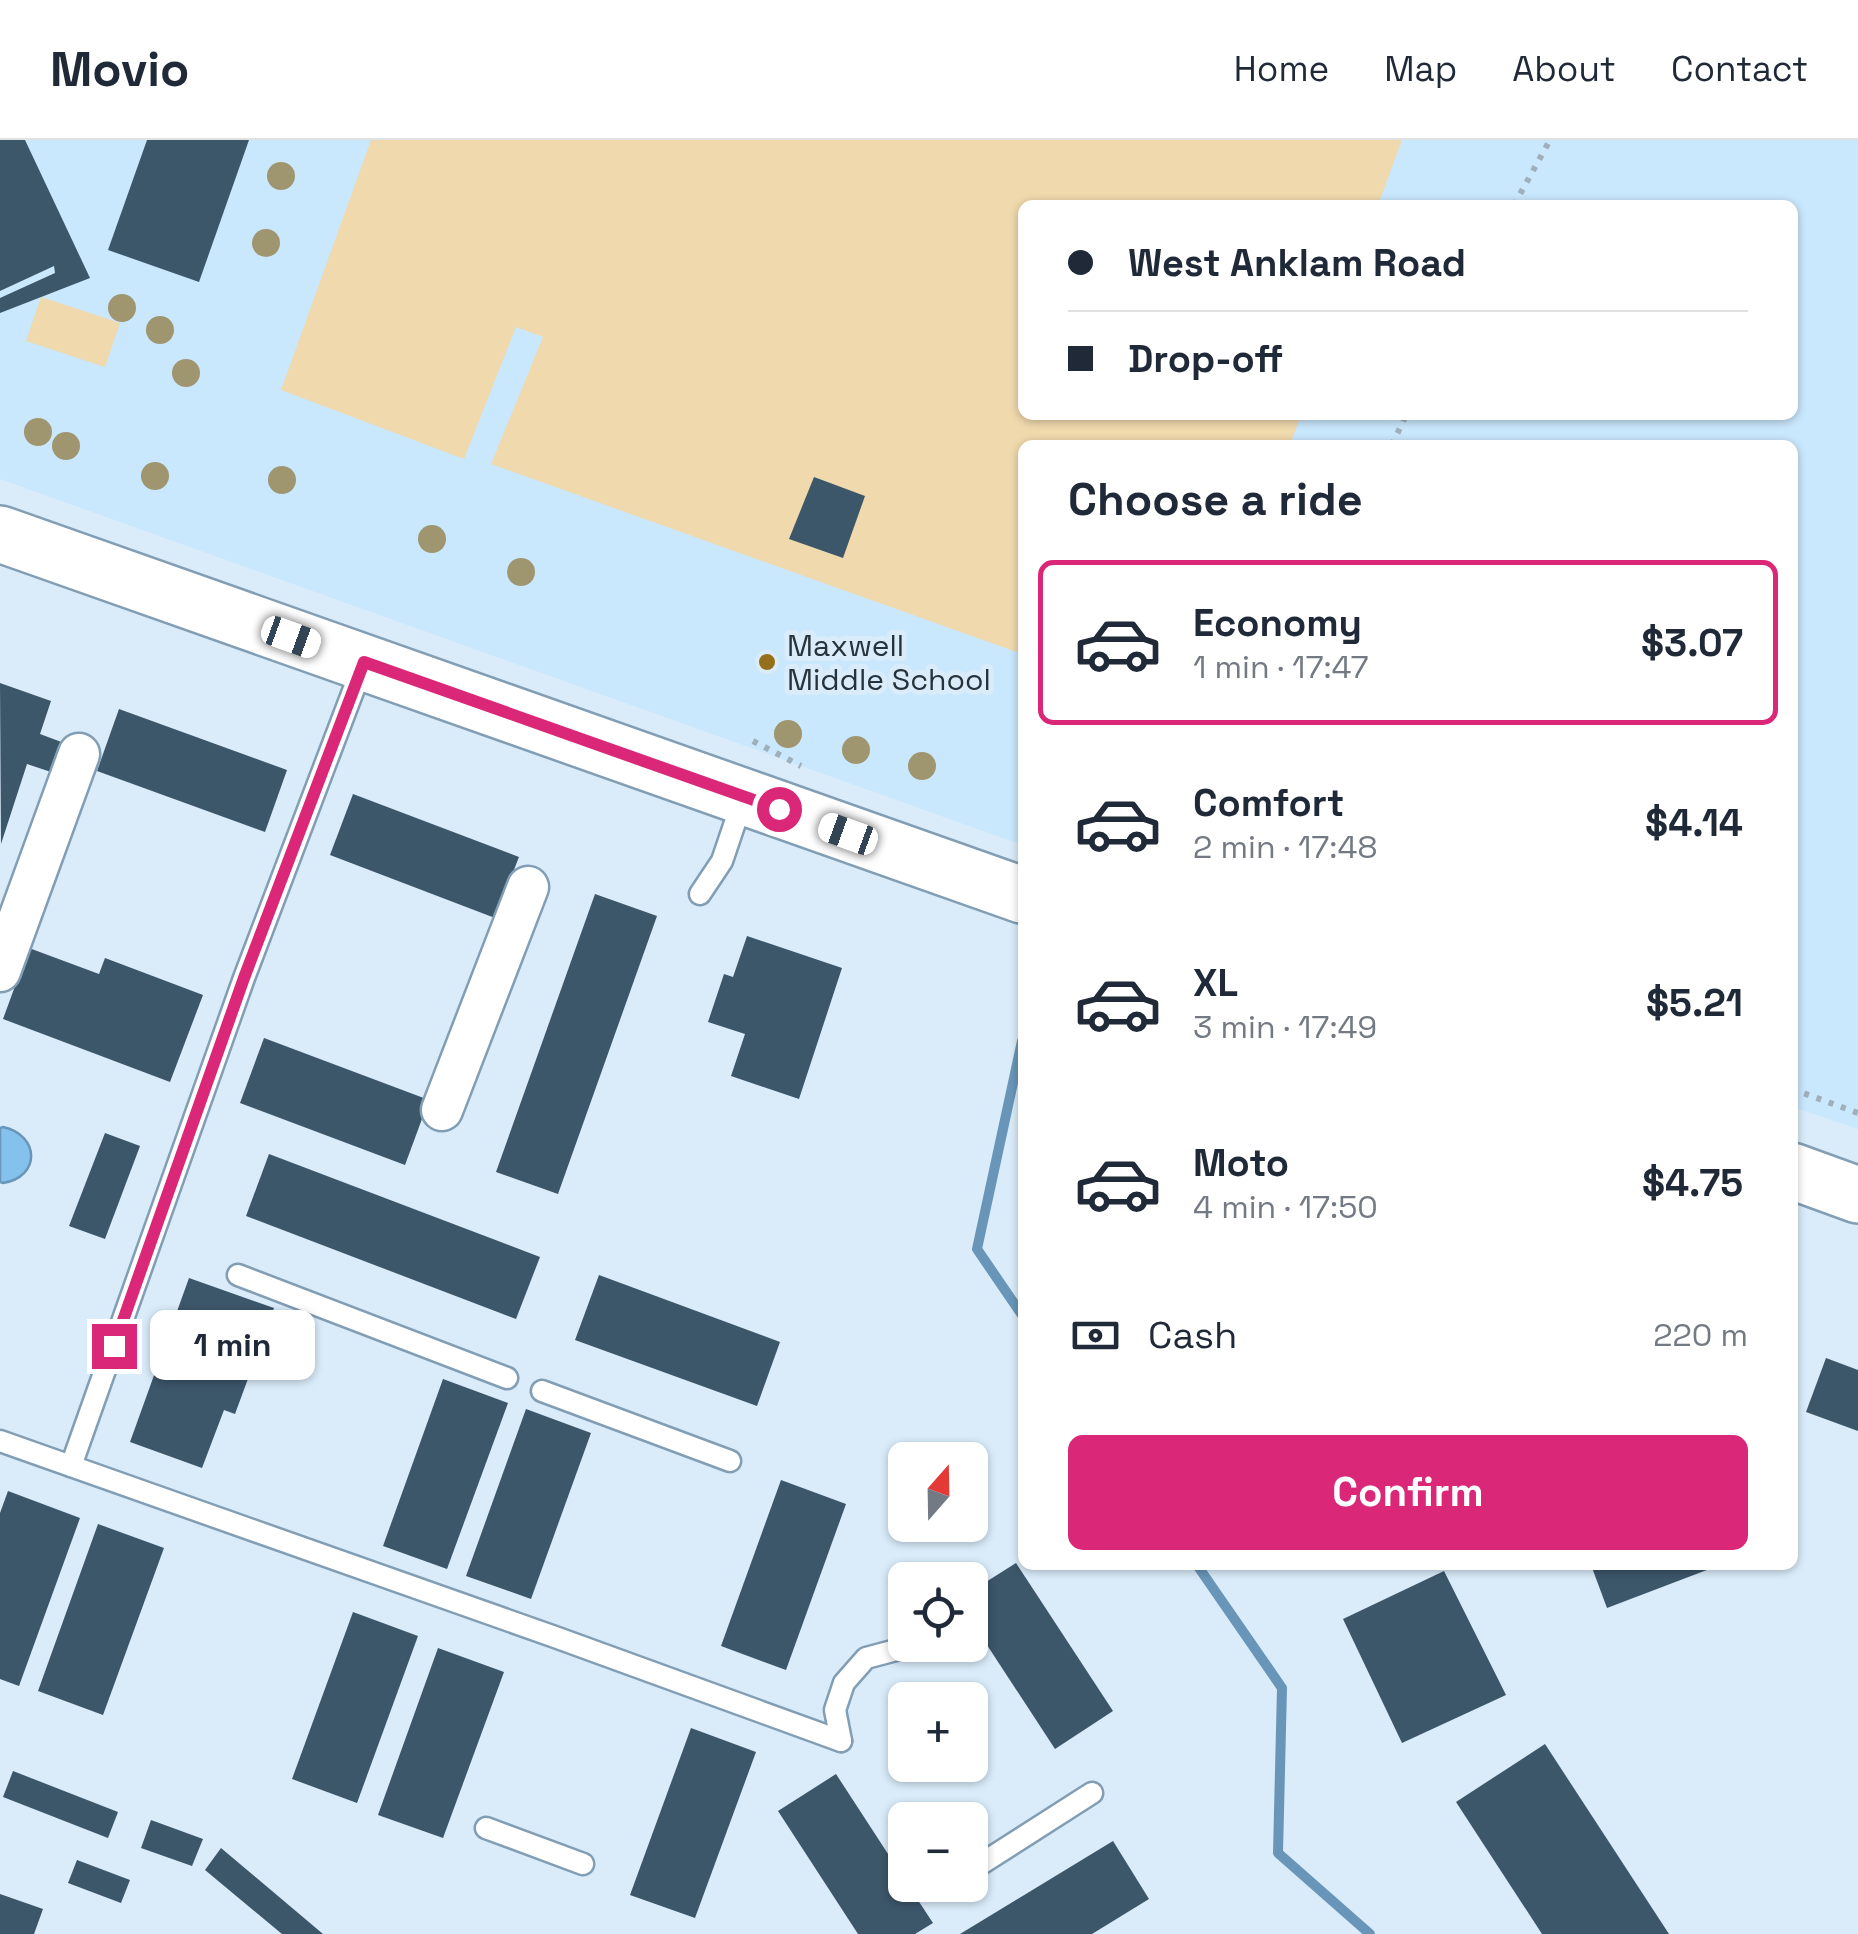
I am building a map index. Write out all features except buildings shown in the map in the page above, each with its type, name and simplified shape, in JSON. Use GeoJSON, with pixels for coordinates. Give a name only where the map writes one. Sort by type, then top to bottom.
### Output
{"type":"FeatureCollection","features":[{"type":"Feature","properties":{"kind":"main road"},"geometry":{"type":"LineString","coordinates":[[0,534],[1018,894]]}},
{"type":"Feature","properties":{"kind":"main road"},"geometry":{"type":"LineString","coordinates":[[1798,1173],[1858,1194]]}},
{"type":"Feature","properties":{"kind":"street"},"geometry":{"type":"LineString","coordinates":[[0,970],[79,754]]}},
{"type":"Feature","properties":{"kind":"street"},"geometry":{"type":"LineString","coordinates":[[442,1110],[528,887]]}},
{"type":"Feature","properties":{"kind":"lane"},"geometry":{"type":"LineString","coordinates":[[71,1466],[244,978],[364,662]]}},
{"type":"Feature","properties":{"kind":"lane"},"geometry":{"type":"LineString","coordinates":[[700,894],[722,861],[744,797]]}},
{"type":"Feature","properties":{"kind":"lane"},"geometry":{"type":"LineString","coordinates":[[238,1275],[507,1378]]}},
{"type":"Feature","properties":{"kind":"lane"},"geometry":{"type":"LineString","coordinates":[[542,1391],[730,1461]]}},
{"type":"Feature","properties":{"kind":"lane"},"geometry":{"type":"LineString","coordinates":[[0,1441],[841,1741],[835,1710],[844,1683],[866,1658],[888,1652]]}},
{"type":"Feature","properties":{"kind":"lane"},"geometry":{"type":"LineString","coordinates":[[988,1859],[1092,1793]]}},
{"type":"Feature","properties":{"kind":"lane"},"geometry":{"type":"LineString","coordinates":[[486,1828],[584,1864]]}},
{"type":"Feature","properties":{"kind":"path"},"geometry":{"type":"LineString","coordinates":[[1517,200],[1550,140]]}},
{"type":"Feature","properties":{"kind":"path"},"geometry":{"type":"LineString","coordinates":[[1798,1091],[1858,1112]]}},
{"type":"Feature","properties":{"kind":"shaded area","name":"Maxwell Middle School"},"geometry":{"type":"Polygon","coordinates":[[[0,140],[1858,140],[1858,1129],[1798,1109],[1798,440],[1018,440],[1018,844],[0,479],[0,140]]]}},
{"type":"Feature","properties":{"kind":"shaded area"},"geometry":{"type":"Polygon","coordinates":[[[371,140],[1402,140],[1380,200],[1018,200],[1018,420],[1299,420],[1292,440],[1018,440],[1018,653],[491,464],[543,337],[516,327],[464,459],[281,390],[371,140]]]}},
{"type":"Feature","properties":{"kind":"shaded area"},"geometry":{"type":"Polygon","coordinates":[[[41,297],[120,323],[105,367],[26,341],[41,297]]]}},
{"type":"Feature","properties":{"kind":"water"},"geometry":{"type":"Polygon","coordinates":[[[0,1128],[24,1138],[31,1156],[24,1173],[3,1183],[0,1128]]]}},
{"type":"Feature","properties":{"kind":"waterway"},"geometry":{"type":"LineString","coordinates":[[1018,1059],[977,1249],[1018,1309]]}},
{"type":"Feature","properties":{"kind":"waterway"},"geometry":{"type":"LineString","coordinates":[[1200,1570],[1282,1688],[1278,1853],[1370,1934]]}},
{"type":"Feature","properties":{"kind":"place","name":"Maxwell Middle School"},"geometry":{"type":"Point","coordinates":[767,662]}},
{"type":"Feature","properties":{"kind":"route"},"geometry":{"type":"LineString","coordinates":[[114,1346],[244,978],[364,662],[779,809]]}}]}
